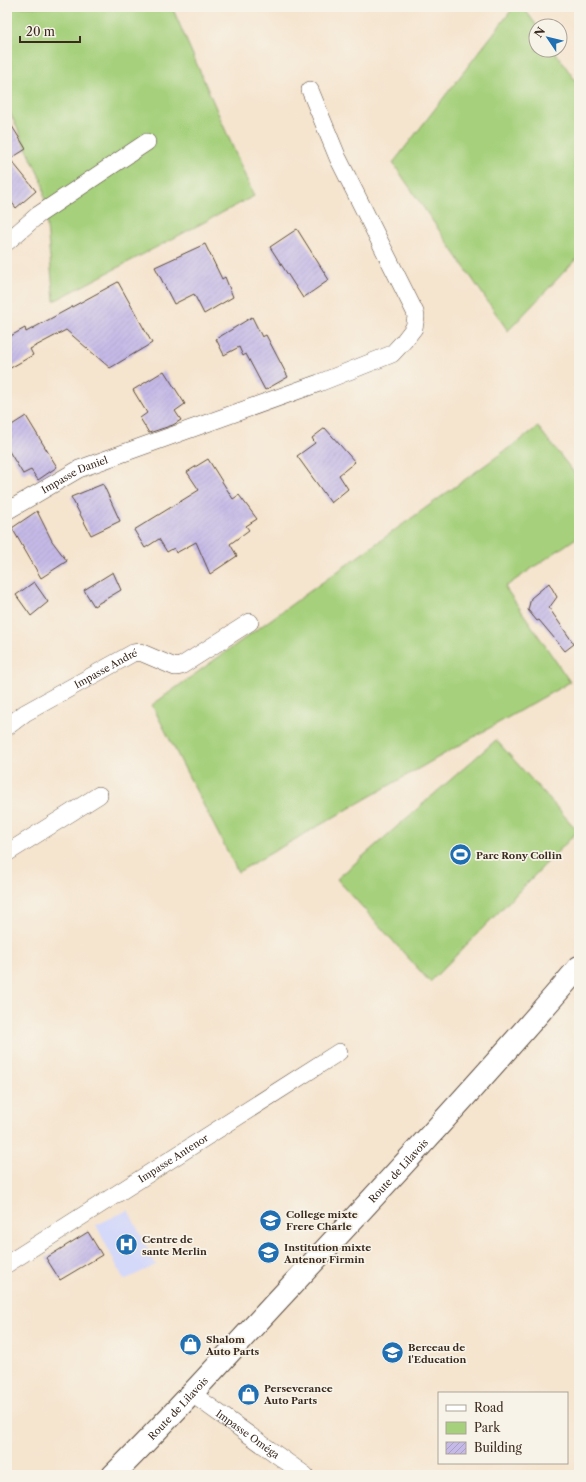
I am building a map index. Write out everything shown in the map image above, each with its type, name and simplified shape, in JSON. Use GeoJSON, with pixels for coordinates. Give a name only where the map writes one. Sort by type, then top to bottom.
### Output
{"type":"FeatureCollection","features":[{"type":"Feature","properties":{"kind":"main road","name":"Route de Lilavois"},"geometry":{"type":"LineString","coordinates":[[113,1475],[153,1436],[191,1393],[405,1164],[579,967]]}},
{"type":"Feature","properties":{"kind":"street","name":"Impasse Daniel"},"geometry":{"type":"LineString","coordinates":[[7,511],[79,469],[320,383],[392,354],[414,328],[416,317],[415,312],[338,158],[310,90]]}},
{"type":"Feature","properties":{"kind":"street"},"geometry":{"type":"LineString","coordinates":[[7,242],[38,215],[147,142]]}},
{"type":"Feature","properties":{"kind":"street","name":"Impasse André"},"geometry":{"type":"LineString","coordinates":[[7,727],[24,713],[133,653],[140,652],[175,667],[181,666],[250,622]]}},
{"type":"Feature","properties":{"kind":"street"},"geometry":{"type":"LineString","coordinates":[[7,852],[99,794]]}},
{"type":"Feature","properties":{"kind":"street","name":"Impasse Antenor"},"geometry":{"type":"LineString","coordinates":[[7,1264],[339,1052]]}},
{"type":"Feature","properties":{"kind":"street","name":"Impasse Oméga"},"geometry":{"type":"LineString","coordinates":[[191,1393],[305,1475]]}},
{"type":"Feature","properties":{"kind":"shaded area","name":"Centre de sante Merlin"},"geometry":{"type":"Polygon","coordinates":[[[128,1210],[156,1265],[124,1280],[96,1225],[128,1210]]]}},
{"type":"Feature","properties":{"kind":"green space"},"geometry":{"type":"Polygon","coordinates":[[[7,7],[172,7],[254,196],[54,301],[43,184],[7,106],[7,7]]]}},
{"type":"Feature","properties":{"kind":"green space"},"geometry":{"type":"Polygon","coordinates":[[[514,7],[523,7],[531,18],[528,18],[528,58],[560,58],[579,86],[579,256],[508,331],[393,163],[514,7]]]}},
{"type":"Feature","properties":{"kind":"green space"},"geometry":{"type":"Polygon","coordinates":[[[538,427],[579,479],[579,536],[505,587],[570,682],[238,872],[152,705],[538,427]]]}},
{"type":"Feature","properties":{"kind":"green space","name":"Parc Rony Collin"},"geometry":{"type":"Polygon","coordinates":[[[496,740],[578,831],[430,982],[337,879],[496,740]]]}},
{"type":"Feature","properties":{"kind":"building"},"geometry":{"type":"Polygon","coordinates":[[[7,118],[26,149],[10,159],[36,191],[16,208],[7,196],[7,118]]]}},
{"type":"Feature","properties":{"kind":"building"},"geometry":{"type":"Polygon","coordinates":[[[297,229],[329,280],[303,298],[270,247],[297,229]]]}},
{"type":"Feature","properties":{"kind":"building"},"geometry":{"type":"Polygon","coordinates":[[[205,244],[222,279],[225,277],[233,297],[204,314],[194,294],[174,304],[155,267],[205,244]]]}},
{"type":"Feature","properties":{"kind":"building"},"geometry":{"type":"Polygon","coordinates":[[[118,282],[152,343],[110,368],[66,330],[30,349],[33,355],[7,370],[7,338],[25,328],[26,332],[118,282]]]}},
{"type":"Feature","properties":{"kind":"building"},"geometry":{"type":"Polygon","coordinates":[[[252,317],[262,337],[266,335],[288,377],[265,390],[246,354],[243,356],[239,347],[224,355],[216,339],[252,317]]]}},
{"type":"Feature","properties":{"kind":"building"},"geometry":{"type":"Polygon","coordinates":[[[164,371],[185,404],[175,411],[181,420],[173,425],[149,433],[140,418],[147,413],[133,390],[164,371]]]}},
{"type":"Feature","properties":{"kind":"building"},"geometry":{"type":"Polygon","coordinates":[[[26,416],[57,467],[38,480],[31,470],[23,474],[7,448],[7,428],[26,416]]]}},
{"type":"Feature","properties":{"kind":"building"},"geometry":{"type":"Polygon","coordinates":[[[325,428],[355,462],[339,475],[348,489],[331,503],[297,456],[315,443],[312,438],[325,428]]]}},
{"type":"Feature","properties":{"kind":"building"},"geometry":{"type":"Polygon","coordinates":[[[208,459],[233,499],[239,495],[257,519],[246,526],[249,530],[230,544],[237,556],[210,574],[196,542],[176,553],[174,548],[167,552],[159,539],[145,548],[134,530],[199,490],[187,472],[208,459]]]}},
{"type":"Feature","properties":{"kind":"building"},"geometry":{"type":"Polygon","coordinates":[[[103,484],[120,521],[91,535],[71,497],[103,484]]]}},
{"type":"Feature","properties":{"kind":"building"},"geometry":{"type":"Polygon","coordinates":[[[37,511],[52,541],[67,561],[41,578],[12,528],[37,511]]]}},
{"type":"Feature","properties":{"kind":"building"},"geometry":{"type":"Polygon","coordinates":[[[113,572],[121,590],[94,606],[84,590],[113,572]]]}},
{"type":"Feature","properties":{"kind":"building"},"geometry":{"type":"Polygon","coordinates":[[[34,582],[48,602],[31,616],[16,595],[34,582]]]}},
{"type":"Feature","properties":{"kind":"building"},"geometry":{"type":"Polygon","coordinates":[[[549,583],[557,597],[549,608],[574,644],[565,651],[539,620],[537,621],[528,610],[531,598],[549,583]]]}},
{"type":"Feature","properties":{"kind":"building"},"geometry":{"type":"Polygon","coordinates":[[[88,1232],[102,1255],[60,1280],[46,1258],[88,1232]]]}},
{"type":"Feature","properties":{"kind":"place","name":"Parc Rony Collin"},"geometry":{"type":"Point","coordinates":[460,855]}},
{"type":"Feature","properties":{"kind":"place","name":"College mixte Frere Charle"},"geometry":{"type":"Point","coordinates":[270,1220]}},
{"type":"Feature","properties":{"kind":"place","name":"Centre de sante Merlin"},"geometry":{"type":"Point","coordinates":[126,1245]}},
{"type":"Feature","properties":{"kind":"place","name":"Institution mixte Antenor Firmin"},"geometry":{"type":"Point","coordinates":[268,1253]}},
{"type":"Feature","properties":{"kind":"place","name":"Shalom Auto Parts"},"geometry":{"type":"Point","coordinates":[190,1345]}},
{"type":"Feature","properties":{"kind":"place","name":"Berceau de l'Education"},"geometry":{"type":"Point","coordinates":[393,1353]}},
{"type":"Feature","properties":{"kind":"place","name":"Perseverance Auto Parts"},"geometry":{"type":"Point","coordinates":[249,1394]}}]}
